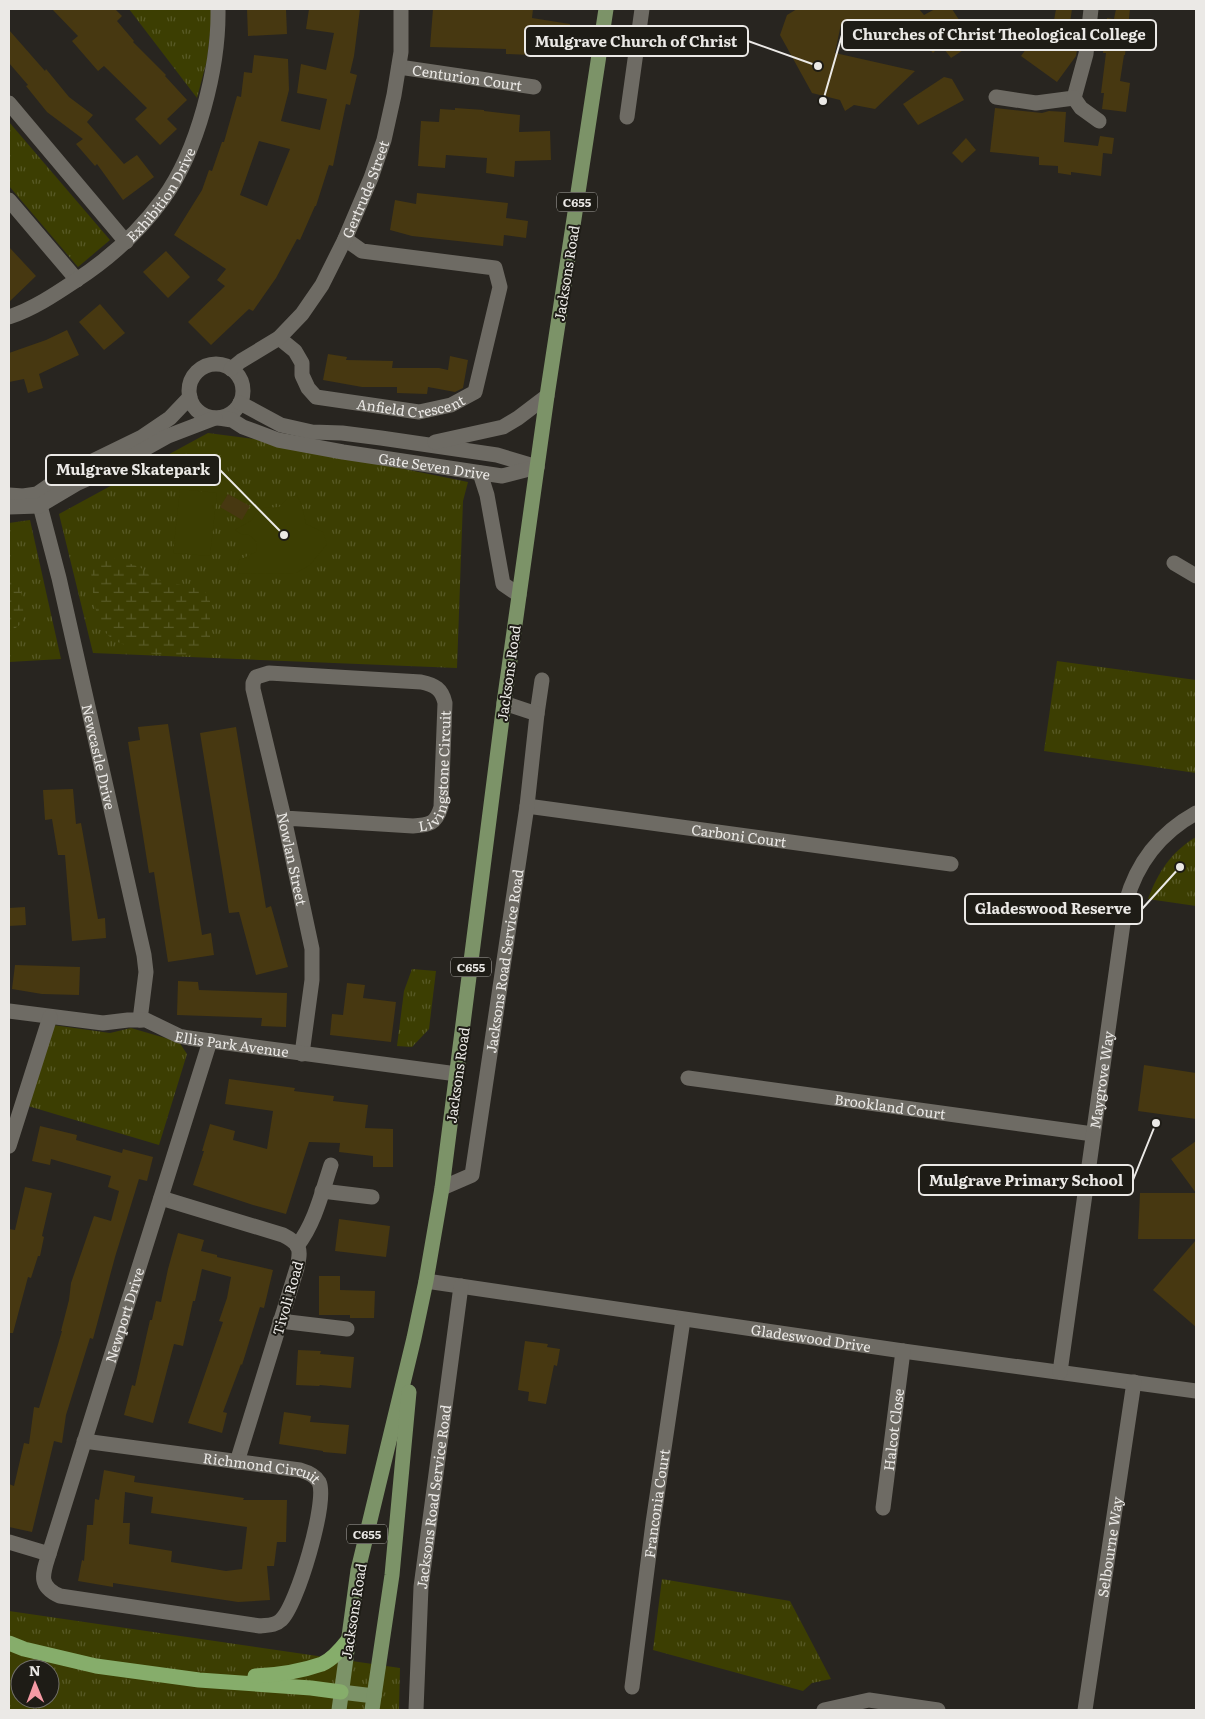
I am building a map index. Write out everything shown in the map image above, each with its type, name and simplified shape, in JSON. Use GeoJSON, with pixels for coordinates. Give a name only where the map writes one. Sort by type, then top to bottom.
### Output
{"type":"FeatureCollection","features":[{"type":"Feature","properties":{"kind":"highway"},"geometry":{"type":"LineString","coordinates":[[199,1680],[273,1675],[323,1663],[340,1652],[348,1640]]}},
{"type":"Feature","properties":{"kind":"highway"},"geometry":{"type":"LineString","coordinates":[[9,1642],[24,1649],[96,1666],[199,1680],[341,1692]]}},
{"type":"Feature","properties":{"kind":"main road","name":"Jacksons Road"},"geometry":{"type":"LineString","coordinates":[[339,1710],[358,1570],[414,1338],[442,1188],[519,595],[547,396],[606,9]]}},
{"type":"Feature","properties":{"kind":"main road","name":"Jacksons Road"},"geometry":{"type":"LineString","coordinates":[[373,1703],[392,1575],[414,1338]]}},
{"type":"Feature","properties":{"kind":"main road"},"geometry":{"type":"LineString","coordinates":[[341,1692],[373,1703]]}},
{"type":"Feature","properties":{"kind":"street","name":"Exhibition Drive"},"geometry":{"type":"LineString","coordinates":[[9,317],[24,312],[104,262],[147,220],[164,198],[185,161],[214,71],[218,9]]}},
{"type":"Feature","properties":{"kind":"street","name":"Gertrude Street"},"geometry":{"type":"LineString","coordinates":[[236,375],[241,361],[274,341],[302,314],[317,292],[345,239],[372,178],[384,140],[401,52],[401,9]]}},
{"type":"Feature","properties":{"kind":"street"},"geometry":{"type":"LineString","coordinates":[[627,117],[642,9]]}},
{"type":"Feature","properties":{"kind":"street"},"geometry":{"type":"LineString","coordinates":[[1074,98],[1086,54],[1091,9]]}},
{"type":"Feature","properties":{"kind":"street","name":"Centurion Court"},"geometry":{"type":"LineString","coordinates":[[399,67],[534,87]]}},
{"type":"Feature","properties":{"kind":"street"},"geometry":{"type":"LineString","coordinates":[[996,97],[1036,102],[1074,98]]}},
{"type":"Feature","properties":{"kind":"street"},"geometry":{"type":"LineString","coordinates":[[1074,98],[1081,108],[1099,121]]}},
{"type":"Feature","properties":{"kind":"street"},"geometry":{"type":"LineString","coordinates":[[9,103],[126,242]]}},
{"type":"Feature","properties":{"kind":"street"},"geometry":{"type":"LineString","coordinates":[[9,200],[78,280]]}},
{"type":"Feature","properties":{"kind":"street","name":"Anfield Crescent"},"geometry":{"type":"LineString","coordinates":[[274,341],[295,351],[302,363],[302,375],[308,388],[316,397],[419,412],[451,405],[475,392],[500,287],[495,268],[362,251],[345,239]]}},
{"type":"Feature","properties":{"kind":"street"},"geometry":{"type":"LineString","coordinates":[[9,506],[38,500],[107,470],[168,436],[217,418],[228,416],[240,403],[243,388],[236,375],[216,365],[196,373],[190,384],[190,397],[193,405],[199,412],[217,418]]}},
{"type":"Feature","properties":{"kind":"street","name":"Gate Seven Drive"},"geometry":{"type":"LineString","coordinates":[[421,444],[446,441],[503,427],[547,396]]}},
{"type":"Feature","properties":{"kind":"street"},"geometry":{"type":"LineString","coordinates":[[38,500],[66,474],[142,437],[170,418],[190,397]]}},
{"type":"Feature","properties":{"kind":"street","name":"Gate Seven Drive"},"geometry":{"type":"LineString","coordinates":[[240,403],[281,425],[312,432],[342,433],[504,456],[537,467]]}},
{"type":"Feature","properties":{"kind":"street","name":"Gate Seven Drive"},"geometry":{"type":"LineString","coordinates":[[217,418],[232,420],[278,440],[480,473],[502,476],[537,467]]}},
{"type":"Feature","properties":{"kind":"street"},"geometry":{"type":"LineString","coordinates":[[480,473],[488,495],[503,584],[519,595]]}},
{"type":"Feature","properties":{"kind":"street"},"geometry":{"type":"LineString","coordinates":[[9,495],[38,500]]}},
{"type":"Feature","properties":{"kind":"street","name":"Newcastle Drive"},"geometry":{"type":"LineString","coordinates":[[38,500],[59,578],[144,955],[146,972],[140,1020]]}},
{"type":"Feature","properties":{"kind":"street"},"geometry":{"type":"LineString","coordinates":[[1174,563],[1196,576]]}},
{"type":"Feature","properties":{"kind":"street","name":"Nowlan Street"},"geometry":{"type":"LineString","coordinates":[[269,673],[256,677],[253,689],[284,818],[314,962],[302,1054]]}},
{"type":"Feature","properties":{"kind":"street","name":"Livingstone Circuit"},"geometry":{"type":"LineString","coordinates":[[269,673],[421,682],[439,688],[445,703],[441,807],[439,815],[433,823],[424,826],[413,826],[284,818]]}},
{"type":"Feature","properties":{"kind":"street","name":"Jacksons Road Service Road"},"geometry":{"type":"LineString","coordinates":[[442,1188],[472,1175],[527,806],[536,714],[542,680]]}},
{"type":"Feature","properties":{"kind":"street"},"geometry":{"type":"LineString","coordinates":[[504,703],[536,714]]}},
{"type":"Feature","properties":{"kind":"street","name":"Carboni Court"},"geometry":{"type":"LineString","coordinates":[[527,806],[951,864]]}},
{"type":"Feature","properties":{"kind":"street","name":"Maygrove Way"},"geometry":{"type":"LineString","coordinates":[[1060,1372],[1122,929],[1130,888],[1134,877],[1150,850],[1173,828],[1196,814]]}},
{"type":"Feature","properties":{"kind":"street","name":"Ellis Park Avenue"},"geometry":{"type":"LineString","coordinates":[[9,1011],[103,1023],[146,1020],[179,1036],[457,1074]]}},
{"type":"Feature","properties":{"kind":"street"},"geometry":{"type":"LineString","coordinates":[[9,1146],[50,1017]]}},
{"type":"Feature","properties":{"kind":"street","name":"Newport Drive"},"geometry":{"type":"LineString","coordinates":[[46,1587],[43,1580],[49,1554],[210,1041]]}},
{"type":"Feature","properties":{"kind":"street","name":"Brookland Court"},"geometry":{"type":"LineString","coordinates":[[688,1078],[1093,1134]]}},
{"type":"Feature","properties":{"kind":"street"},"geometry":{"type":"LineString","coordinates":[[297,1246],[306,1235],[331,1165]]}},
{"type":"Feature","properties":{"kind":"street"},"geometry":{"type":"LineString","coordinates":[[322,1190],[372,1196]]}},
{"type":"Feature","properties":{"kind":"street","name":"Tivoli Road"},"geometry":{"type":"LineString","coordinates":[[161,1198],[283,1235],[294,1240],[300,1256],[237,1462]]}},
{"type":"Feature","properties":{"kind":"street","name":"Gladeswood Drive"},"geometry":{"type":"LineString","coordinates":[[426,1281],[683,1320],[1196,1391]]}},
{"type":"Feature","properties":{"kind":"street","name":"Jacksons Road Service Road"},"geometry":{"type":"LineString","coordinates":[[416,1710],[421,1587],[461,1286]]}},
{"type":"Feature","properties":{"kind":"street","name":"Franconia Court"},"geometry":{"type":"LineString","coordinates":[[632,1687],[683,1320]]}},
{"type":"Feature","properties":{"kind":"street"},"geometry":{"type":"LineString","coordinates":[[280,1321],[347,1329]]}},
{"type":"Feature","properties":{"kind":"street","name":"Halcot Close"},"geometry":{"type":"LineString","coordinates":[[883,1508],[903,1351]]}},
{"type":"Feature","properties":{"kind":"street","name":"Selbourne Way"},"geometry":{"type":"LineString","coordinates":[[1085,1710],[1134,1382]]}},
{"type":"Feature","properties":{"kind":"street","name":"Richmond Circuit"},"geometry":{"type":"LineString","coordinates":[[46,1587],[51,1592],[60,1596],[94,1602],[260,1626],[271,1625],[280,1622],[288,1613],[312,1546],[321,1492],[318,1481],[310,1473],[300,1470],[84,1441]]}},
{"type":"Feature","properties":{"kind":"street"},"geometry":{"type":"LineString","coordinates":[[9,1542],[49,1554]]}},
{"type":"Feature","properties":{"kind":"street"},"geometry":{"type":"LineString","coordinates":[[824,1710],[869,1700],[938,1710]]}},
{"type":"Feature","properties":{"kind":"green space"},"geometry":{"type":"Polygon","coordinates":[[[129,9],[211,9],[207,60],[197,98],[129,9]]]}},
{"type":"Feature","properties":{"kind":"green space"},"geometry":{"type":"Polygon","coordinates":[[[9,122],[110,240],[78,267],[9,186],[9,122]]]}},
{"type":"Feature","properties":{"kind":"green space"},"geometry":{"type":"Polygon","coordinates":[[[208,433],[262,440],[468,482],[463,501],[457,668],[93,653],[59,514],[208,433]]]}},
{"type":"Feature","properties":{"kind":"green space"},"geometry":{"type":"Polygon","coordinates":[[[180,489],[217,493],[210,556],[173,553],[180,489]]]}},
{"type":"Feature","properties":{"kind":"green space"},"geometry":{"type":"Polygon","coordinates":[[[297,495],[302,506],[306,524],[323,532],[327,544],[310,565],[296,573],[236,574],[239,560],[256,552],[257,542],[249,535],[241,534],[235,530],[252,520],[256,512],[264,508],[279,507],[288,498],[297,495]]]}},
{"type":"Feature","properties":{"kind":"green space"},"geometry":{"type":"Polygon","coordinates":[[[30,520],[61,659],[9,662],[9,523],[30,520]]]}},
{"type":"Feature","properties":{"kind":"green space"},"geometry":{"type":"Polygon","coordinates":[[[110,557],[140,567],[154,579],[204,590],[210,601],[210,643],[197,655],[161,655],[134,649],[109,636],[103,630],[97,613],[91,569],[99,560],[110,557]]]}},
{"type":"Feature","properties":{"kind":"green space"},"geometry":{"type":"Polygon","coordinates":[[[9,574],[17,577],[22,594],[23,611],[22,623],[9,633],[9,574]]]}},
{"type":"Feature","properties":{"kind":"green space"},"geometry":{"type":"Polygon","coordinates":[[[1057,661],[1196,680],[1196,773],[1044,751],[1057,661]]]}},
{"type":"Feature","properties":{"kind":"green space"},"geometry":{"type":"Polygon","coordinates":[[[1196,837],[1196,906],[1148,899],[1161,871],[1172,856],[1196,837]]]}},
{"type":"Feature","properties":{"kind":"green space"},"geometry":{"type":"Polygon","coordinates":[[[412,969],[436,971],[429,1029],[412,1047],[397,1046],[404,991],[412,969]]]}},
{"type":"Feature","properties":{"kind":"green space"},"geometry":{"type":"Polygon","coordinates":[[[53,1025],[110,1033],[131,1028],[179,1042],[187,1054],[159,1145],[28,1106],[53,1025]]]}},
{"type":"Feature","properties":{"kind":"green space"},"geometry":{"type":"Polygon","coordinates":[[[662,1579],[790,1601],[831,1679],[812,1683],[803,1691],[653,1650],[662,1579]]]}},
{"type":"Feature","properties":{"kind":"green space"},"geometry":{"type":"Polygon","coordinates":[[[9,1611],[400,1668],[399,1710],[9,1710],[9,1611]]]}},
{"type":"Feature","properties":{"kind":"building"},"geometry":{"type":"Polygon","coordinates":[[[52,9],[115,9],[122,16],[117,21],[133,42],[166,75],[187,100],[167,119],[177,129],[160,145],[135,119],[147,108],[104,66],[98,71],[72,41],[78,36],[52,9]]]}},
{"type":"Feature","properties":{"kind":"building"},"geometry":{"type":"Polygon","coordinates":[[[247,9],[286,9],[287,34],[248,36],[247,9]]]}},
{"type":"Feature","properties":{"kind":"building"},"geometry":{"type":"Polygon","coordinates":[[[309,9],[360,9],[350,73],[357,75],[350,105],[346,104],[333,166],[329,165],[316,206],[300,240],[297,239],[276,278],[253,311],[249,309],[211,345],[188,322],[225,286],[217,280],[226,269],[174,235],[202,190],[209,170],[212,171],[222,142],[224,142],[237,96],[241,97],[244,72],[252,73],[254,55],[288,59],[289,90],[281,121],[320,130],[327,99],[297,93],[301,64],[326,70],[334,33],[306,29],[309,9]],[[259,141],[240,195],[267,206],[290,149],[259,141]]]}},
{"type":"Feature","properties":{"kind":"building"},"geometry":{"type":"Polygon","coordinates":[[[433,9],[533,9],[532,18],[570,24],[567,51],[531,46],[531,55],[506,54],[506,49],[430,47],[433,9]]]}},
{"type":"Feature","properties":{"kind":"building"},"geometry":{"type":"Polygon","coordinates":[[[797,9],[919,9],[924,15],[935,9],[952,9],[974,43],[951,58],[941,45],[933,53],[926,45],[841,24],[835,53],[915,71],[875,109],[854,105],[845,111],[840,100],[812,93],[780,35],[787,15],[797,9]]]}},
{"type":"Feature","properties":{"kind":"building"},"geometry":{"type":"Polygon","coordinates":[[[1056,9],[1072,9],[1067,43],[1077,50],[1076,56],[1057,82],[1021,56],[1043,26],[1052,32],[1056,9]]]}},
{"type":"Feature","properties":{"kind":"building"},"geometry":{"type":"Polygon","coordinates":[[[1116,9],[1130,9],[1120,81],[1130,83],[1126,112],[1102,109],[1104,93],[1101,93],[1106,53],[1103,53],[1107,18],[1114,19],[1116,9]]]}},
{"type":"Feature","properties":{"kind":"building"},"geometry":{"type":"Polygon","coordinates":[[[9,30],[45,71],[46,69],[69,97],[93,115],[87,122],[124,164],[137,155],[154,177],[123,200],[97,164],[95,166],[76,144],[83,139],[47,112],[26,86],[28,85],[9,63],[9,30]]]}},
{"type":"Feature","properties":{"kind":"building"},"geometry":{"type":"Polygon","coordinates":[[[944,77],[952,79],[964,100],[918,125],[903,104],[944,77]]]}},
{"type":"Feature","properties":{"kind":"building"},"geometry":{"type":"Polygon","coordinates":[[[455,108],[520,115],[519,132],[550,131],[551,160],[515,161],[514,177],[486,173],[487,158],[446,155],[445,168],[418,166],[421,121],[439,122],[440,109],[455,110],[455,108]]]}},
{"type":"Feature","properties":{"kind":"building"},"geometry":{"type":"Polygon","coordinates":[[[995,108],[1042,113],[1049,111],[1066,112],[1064,142],[1098,146],[1100,136],[1114,138],[1112,154],[1103,153],[1101,176],[1071,172],[1071,175],[1058,173],[1058,166],[1039,165],[1039,157],[990,152],[995,108]]]}},
{"type":"Feature","properties":{"kind":"building"},"geometry":{"type":"Polygon","coordinates":[[[966,138],[976,150],[962,163],[952,153],[966,138]]]}},
{"type":"Feature","properties":{"kind":"building"},"geometry":{"type":"Polygon","coordinates":[[[417,193],[508,203],[506,218],[528,221],[526,238],[504,235],[503,246],[412,236],[390,230],[395,200],[416,204],[417,193]]]}},
{"type":"Feature","properties":{"kind":"building"},"geometry":{"type":"Polygon","coordinates":[[[9,247],[36,276],[9,302],[9,247]]]}},
{"type":"Feature","properties":{"kind":"building"},"geometry":{"type":"Polygon","coordinates":[[[166,251],[190,277],[168,298],[143,272],[166,251]]]}},
{"type":"Feature","properties":{"kind":"building"},"geometry":{"type":"Polygon","coordinates":[[[100,304],[125,333],[104,350],[79,322],[100,304]]]}},
{"type":"Feature","properties":{"kind":"building"},"geometry":{"type":"Polygon","coordinates":[[[67,330],[79,355],[39,374],[43,388],[28,393],[24,379],[9,382],[9,353],[46,340],[67,330]]]}},
{"type":"Feature","properties":{"kind":"building"},"geometry":{"type":"Polygon","coordinates":[[[328,354],[347,357],[346,360],[393,361],[392,368],[439,368],[448,370],[450,356],[468,360],[463,388],[455,392],[428,387],[427,394],[397,393],[397,387],[362,387],[323,380],[328,354]]]}},
{"type":"Feature","properties":{"kind":"building"},"geometry":{"type":"Polygon","coordinates":[[[228,494],[250,506],[242,520],[220,507],[228,494]]]}},
{"type":"Feature","properties":{"kind":"building"},"geometry":{"type":"Polygon","coordinates":[[[168,724],[202,935],[211,933],[214,955],[168,962],[154,872],[149,873],[128,742],[140,740],[138,727],[168,724]]]}},
{"type":"Feature","properties":{"kind":"building"},"geometry":{"type":"Polygon","coordinates":[[[236,727],[266,908],[271,906],[288,967],[256,975],[239,912],[229,913],[200,733],[236,727]]]}},
{"type":"Feature","properties":{"kind":"building"},"geometry":{"type":"Polygon","coordinates":[[[73,789],[76,824],[81,823],[98,919],[105,918],[106,938],[72,941],[65,855],[58,855],[52,819],[45,820],[43,790],[73,789]]]}},
{"type":"Feature","properties":{"kind":"building"},"geometry":{"type":"Polygon","coordinates":[[[25,907],[26,925],[9,926],[9,908],[25,907]]]}},
{"type":"Feature","properties":{"kind":"building"},"geometry":{"type":"Polygon","coordinates":[[[15,965],[80,967],[79,995],[42,994],[12,989],[15,965]]]}},
{"type":"Feature","properties":{"kind":"building"},"geometry":{"type":"Polygon","coordinates":[[[178,981],[198,982],[199,990],[287,993],[286,1027],[261,1026],[262,1018],[177,1015],[178,981]]]}},
{"type":"Feature","properties":{"kind":"building"},"geometry":{"type":"Polygon","coordinates":[[[347,983],[365,985],[363,998],[396,1002],[391,1042],[330,1035],[332,1014],[343,1015],[347,983]]]}},
{"type":"Feature","properties":{"kind":"building"},"geometry":{"type":"Polygon","coordinates":[[[1144,1065],[1196,1073],[1196,1119],[1138,1111],[1144,1065]]]}},
{"type":"Feature","properties":{"kind":"building"},"geometry":{"type":"Polygon","coordinates":[[[229,1079],[295,1088],[294,1091],[334,1096],[333,1101],[368,1105],[365,1128],[393,1129],[393,1167],[373,1167],[373,1156],[339,1152],[340,1143],[309,1142],[286,1214],[193,1185],[210,1124],[235,1131],[233,1140],[267,1149],[273,1111],[225,1104],[229,1079]]]}},
{"type":"Feature","properties":{"kind":"building"},"geometry":{"type":"Polygon","coordinates":[[[40,1126],[77,1135],[76,1140],[122,1153],[123,1149],[153,1157],[147,1181],[139,1179],[115,1257],[93,1339],[90,1338],[66,1415],[62,1443],[54,1441],[32,1532],[9,1527],[9,1484],[14,1486],[24,1443],[29,1444],[34,1407],[39,1408],[62,1331],[71,1283],[94,1216],[111,1221],[119,1191],[108,1187],[111,1176],[51,1159],[50,1165],[32,1161],[40,1126]]]}},
{"type":"Feature","properties":{"kind":"building"},"geometry":{"type":"Polygon","coordinates":[[[1196,1141],[1196,1193],[1171,1159],[1196,1141]]]}},
{"type":"Feature","properties":{"kind":"building"},"geometry":{"type":"Polygon","coordinates":[[[25,1187],[52,1193],[42,1236],[44,1237],[40,1256],[38,1256],[31,1278],[28,1277],[13,1333],[9,1333],[9,1229],[15,1230],[25,1187]]]}},
{"type":"Feature","properties":{"kind":"building"},"geometry":{"type":"Polygon","coordinates":[[[1140,1193],[1196,1193],[1196,1239],[1138,1239],[1140,1193]]]}},
{"type":"Feature","properties":{"kind":"building"},"geometry":{"type":"Polygon","coordinates":[[[339,1219],[390,1226],[386,1257],[335,1251],[339,1219]]]}},
{"type":"Feature","properties":{"kind":"building"},"geometry":{"type":"Polygon","coordinates":[[[178,1233],[204,1240],[201,1251],[217,1255],[217,1257],[273,1270],[264,1308],[260,1307],[242,1365],[223,1412],[227,1413],[222,1433],[188,1423],[223,1322],[219,1321],[227,1298],[231,1277],[202,1269],[183,1346],[174,1344],[153,1423],[124,1415],[132,1385],[135,1386],[156,1301],[161,1302],[178,1233]]]}},
{"type":"Feature","properties":{"kind":"building"},"geometry":{"type":"Polygon","coordinates":[[[1196,1240],[1196,1327],[1153,1290],[1196,1240]]]}},
{"type":"Feature","properties":{"kind":"building"},"geometry":{"type":"Polygon","coordinates":[[[319,1276],[340,1276],[340,1290],[375,1291],[374,1318],[350,1318],[350,1315],[319,1315],[319,1276]]]}},
{"type":"Feature","properties":{"kind":"building"},"geometry":{"type":"Polygon","coordinates":[[[525,1341],[548,1344],[547,1347],[560,1349],[557,1366],[554,1365],[546,1404],[528,1401],[529,1392],[518,1390],[525,1341]]]}},
{"type":"Feature","properties":{"kind":"building"},"geometry":{"type":"Polygon","coordinates":[[[298,1350],[321,1351],[320,1354],[354,1357],[351,1388],[296,1385],[298,1350]]]}},
{"type":"Feature","properties":{"kind":"building"},"geometry":{"type":"Polygon","coordinates":[[[284,1412],[311,1416],[310,1422],[349,1425],[346,1454],[279,1444],[284,1412]]]}},
{"type":"Feature","properties":{"kind":"building"},"geometry":{"type":"Polygon","coordinates":[[[104,1470],[135,1476],[134,1482],[244,1498],[243,1500],[287,1500],[286,1542],[277,1542],[274,1566],[267,1566],[270,1600],[238,1602],[113,1583],[113,1587],[78,1581],[82,1560],[84,1561],[87,1525],[93,1525],[95,1499],[99,1500],[104,1470]],[[125,1492],[123,1523],[130,1523],[129,1544],[172,1551],[171,1562],[226,1571],[242,1569],[247,1527],[151,1513],[153,1497],[125,1492]]]}},
{"type":"Feature","properties":{"kind":"place","name":"Mulgrave Church of Christ"},"geometry":{"type":"Point","coordinates":[818,66]}},
{"type":"Feature","properties":{"kind":"place","name":"Churches of Christ Theological College"},"geometry":{"type":"Point","coordinates":[823,101]}},
{"type":"Feature","properties":{"kind":"place","name":"Mulgrave Skatepark"},"geometry":{"type":"Point","coordinates":[284,535]}},
{"type":"Feature","properties":{"kind":"place","name":"Gladeswood Reserve"},"geometry":{"type":"Point","coordinates":[1180,867]}},
{"type":"Feature","properties":{"kind":"place","name":"Mulgrave Primary School"},"geometry":{"type":"Point","coordinates":[1156,1123]}}]}
